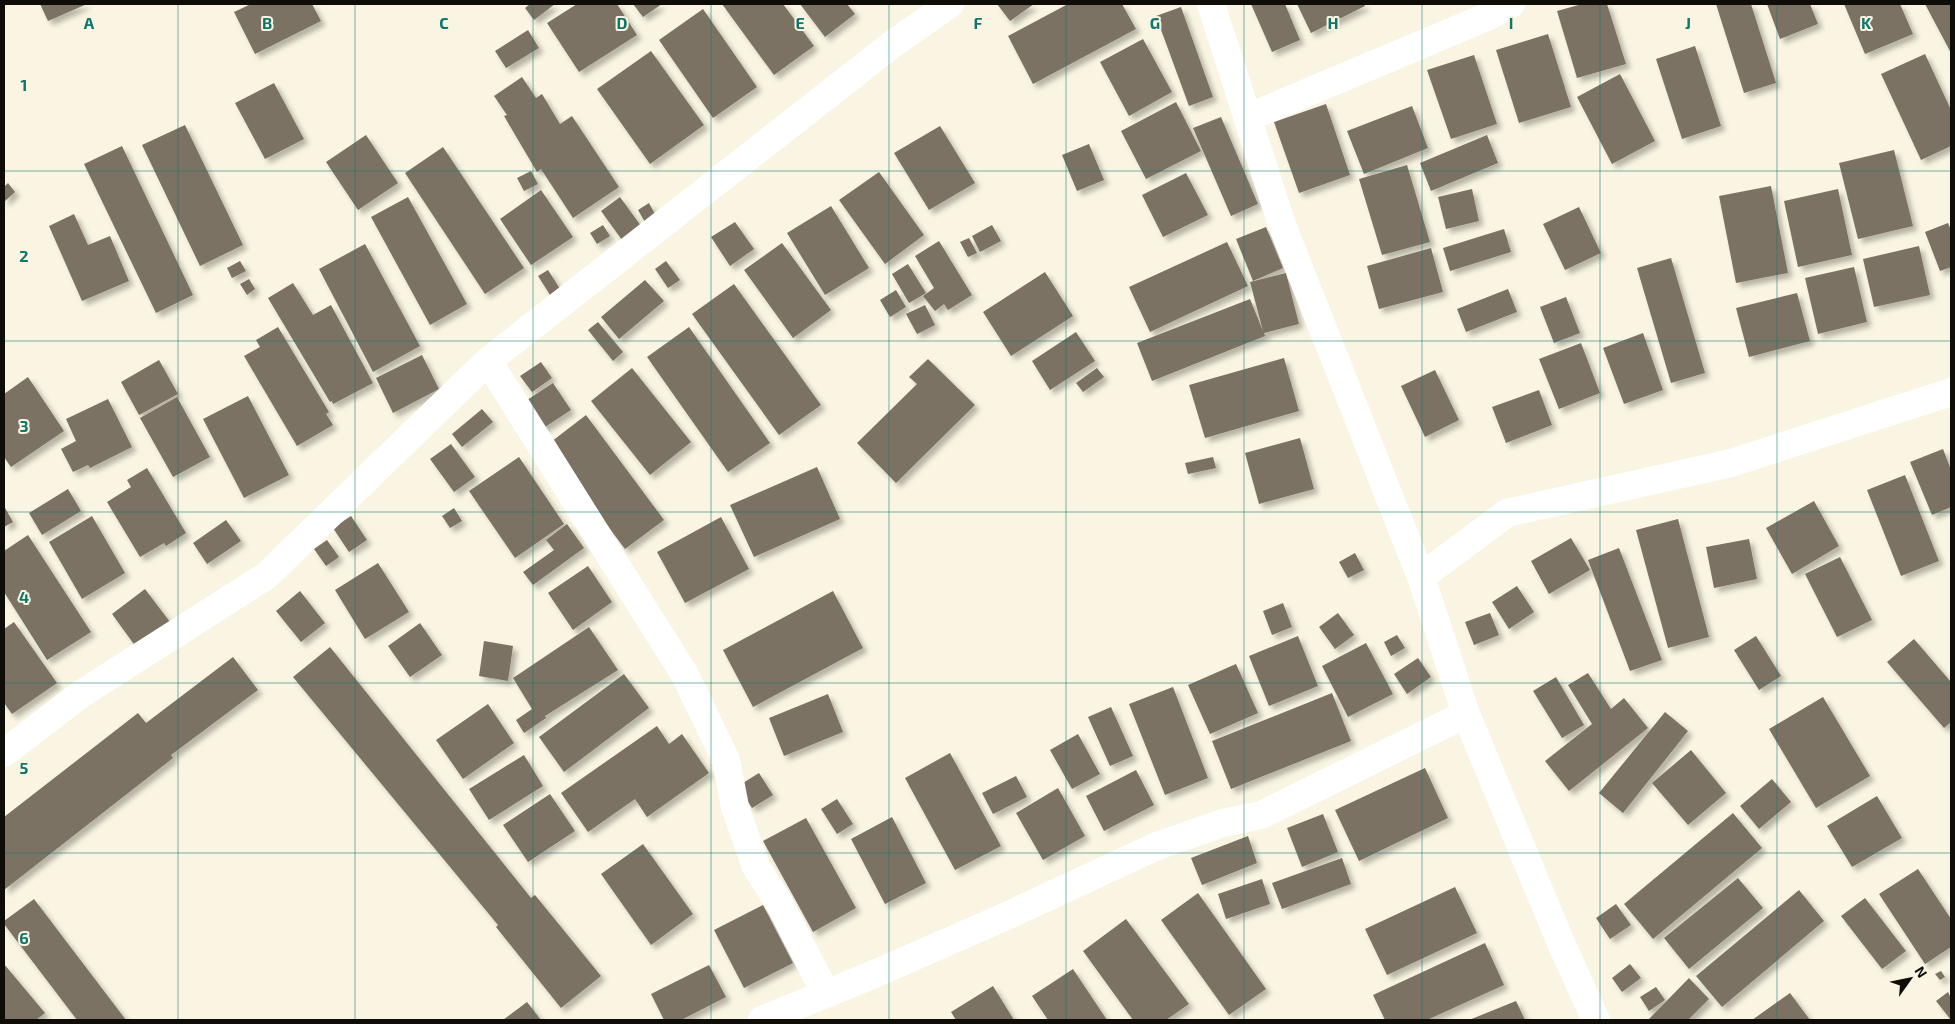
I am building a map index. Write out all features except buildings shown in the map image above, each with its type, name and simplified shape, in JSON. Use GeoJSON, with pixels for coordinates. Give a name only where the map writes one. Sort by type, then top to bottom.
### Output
{"type":"FeatureCollection","features":[{"type":"Feature","properties":{"kind":"street"},"geometry":{"type":"LineString","coordinates":[[4,753],[81,694],[266,576],[488,361],[894,43],[950,4]]}},
{"type":"Feature","properties":{"kind":"street"},"geometry":{"type":"LineString","coordinates":[[1211,4],[1282,225],[1421,577],[1466,714],[1561,943],[1596,1020]]}},
{"type":"Feature","properties":{"kind":"street"},"geometry":{"type":"LineString","coordinates":[[1247,118],[1489,16],[1512,4]]}},
{"type":"Feature","properties":{"kind":"street"},"geometry":{"type":"LineString","coordinates":[[488,361],[685,674],[726,760],[735,807],[756,867],[778,901],[826,994]]}},
{"type":"Feature","properties":{"kind":"street"},"geometry":{"type":"LineString","coordinates":[[1421,577],[1507,513],[1731,464],[1951,392]]}},
{"type":"Feature","properties":{"kind":"street"},"geometry":{"type":"LineString","coordinates":[[762,1020],[994,922],[1157,846],[1223,823],[1261,815],[1466,714]]}}]}
